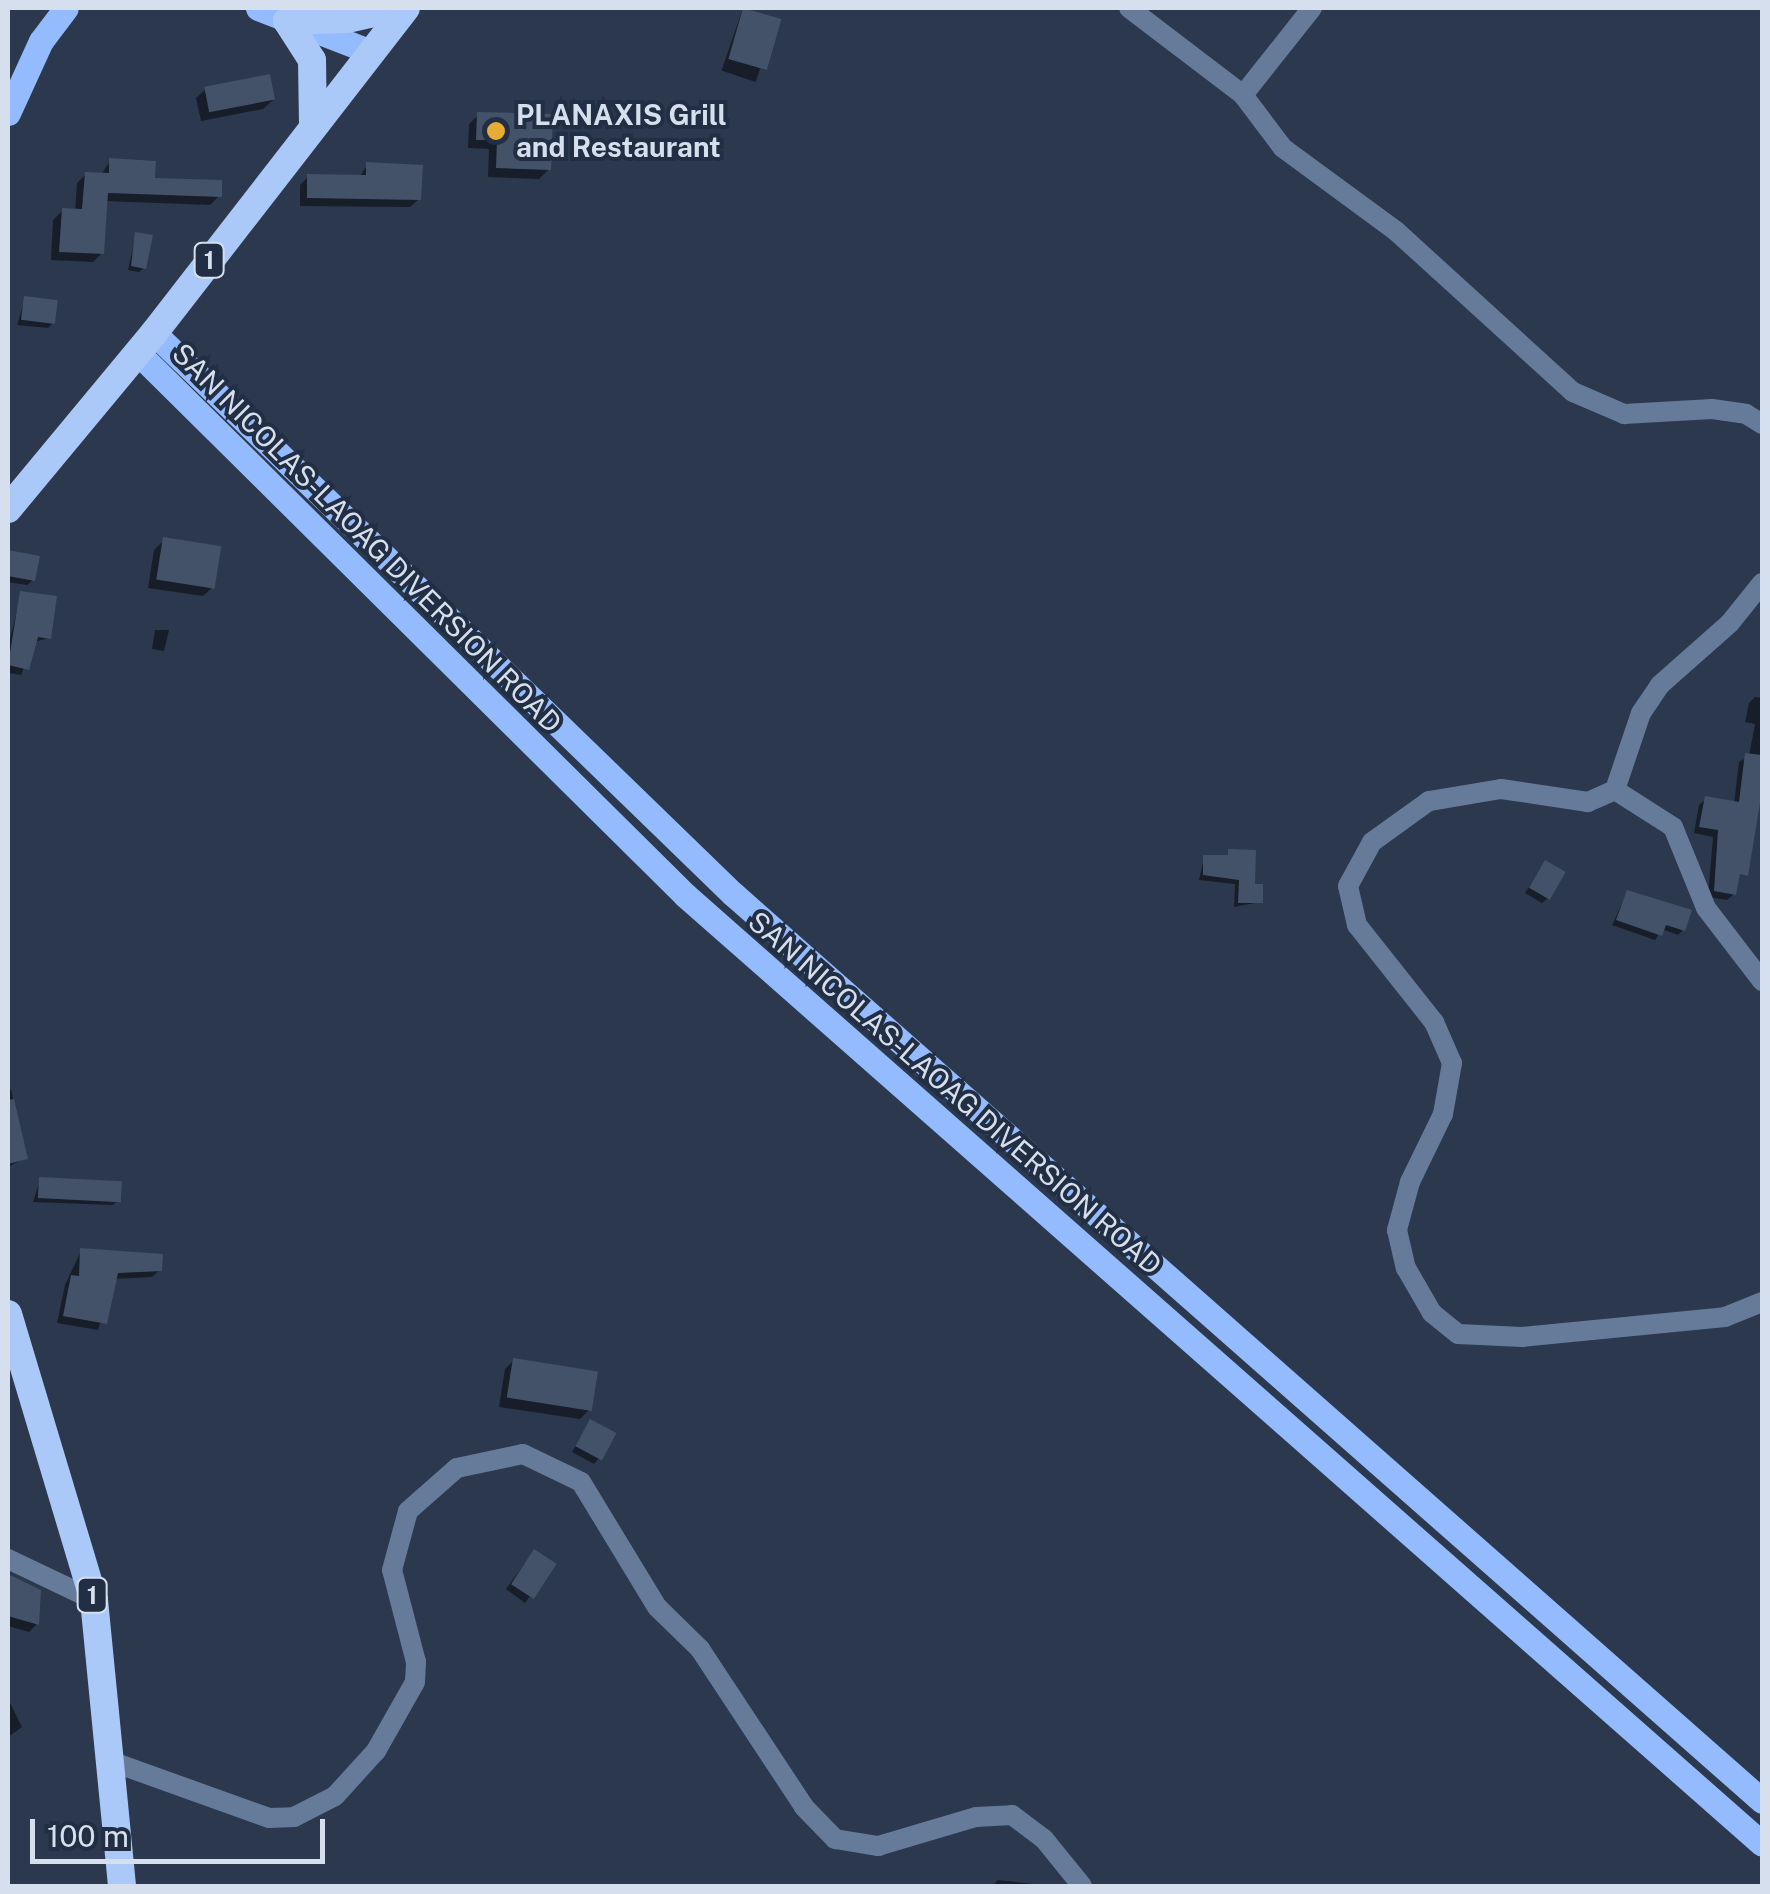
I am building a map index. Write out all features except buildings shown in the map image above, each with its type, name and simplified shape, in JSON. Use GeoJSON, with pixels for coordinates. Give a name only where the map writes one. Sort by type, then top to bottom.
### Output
{"type":"FeatureCollection","features":[{"type":"Feature","properties":{"kind":"highway"},"geometry":{"type":"LineString","coordinates":[[313,129],[312,60],[288,22],[347,19],[396,8]]}},
{"type":"Feature","properties":{"kind":"highway","name":"1"},"geometry":{"type":"LineString","coordinates":[[8,510],[146,343],[406,8]]}},
{"type":"Feature","properties":{"kind":"highway","name":"1"},"geometry":{"type":"LineString","coordinates":[[8,1314],[94,1600],[122,1886]]}},
{"type":"Feature","properties":{"kind":"main road"},"geometry":{"type":"LineString","coordinates":[[8,113],[41,41],[66,8]]}},
{"type":"Feature","properties":{"kind":"main road"},"geometry":{"type":"LineString","coordinates":[[258,8],[370,52]]}},
{"type":"Feature","properties":{"kind":"main road","name":"SAN NICOLAS-LAOAG DIVERSION ROAD"},"geometry":{"type":"LineString","coordinates":[[146,343],[733,894],[1762,1801]]}},
{"type":"Feature","properties":{"kind":"main road","name":"SAN NICOLAS-LAOAG DIVERSION ROAD"},"geometry":{"type":"LineString","coordinates":[[146,343],[685,895],[1762,1844]]}},
{"type":"Feature","properties":{"kind":"street"},"geometry":{"type":"LineString","coordinates":[[1129,8],[1243,95],[1283,148],[1396,231],[1573,392],[1624,414],[1712,409],[1762,424]]}},
{"type":"Feature","properties":{"kind":"street"},"geometry":{"type":"LineString","coordinates":[[1243,95],[1312,8]]}},
{"type":"Feature","properties":{"kind":"street"},"geometry":{"type":"LineString","coordinates":[[1616,790],[1640,713],[1660,685],[1730,622],[1762,583]]}},
{"type":"Feature","properties":{"kind":"street"},"geometry":{"type":"LineString","coordinates":[[1762,981],[1706,908],[1673,827],[1616,790],[1566,803],[1501,789],[1457,793],[1402,817],[1358,858],[1348,886],[1357,925],[1434,1022],[1452,1063],[1444,1114],[1401,1207],[1400,1248],[1432,1314],[1458,1334],[1473,1336],[1646,1327],[1725,1317],[1762,1302]]}},
{"type":"Feature","properties":{"kind":"street"},"geometry":{"type":"LineString","coordinates":[[110,1761],[268,1818],[294,1817],[335,1796],[376,1751],[415,1682],[416,1662],[392,1570],[408,1511],[457,1468],[523,1454],[581,1482],[657,1607],[700,1649],[804,1807],[835,1839],[878,1846],[976,1817],[1012,1815],[1044,1838],[1082,1886]]}},
{"type":"Feature","properties":{"kind":"street"},"geometry":{"type":"LineString","coordinates":[[8,1558],[94,1600]]}},
{"type":"Feature","properties":{"kind":"place","name":"PLANAXIS Grill and Restaurant"},"geometry":{"type":"Point","coordinates":[496,131]}}]}
